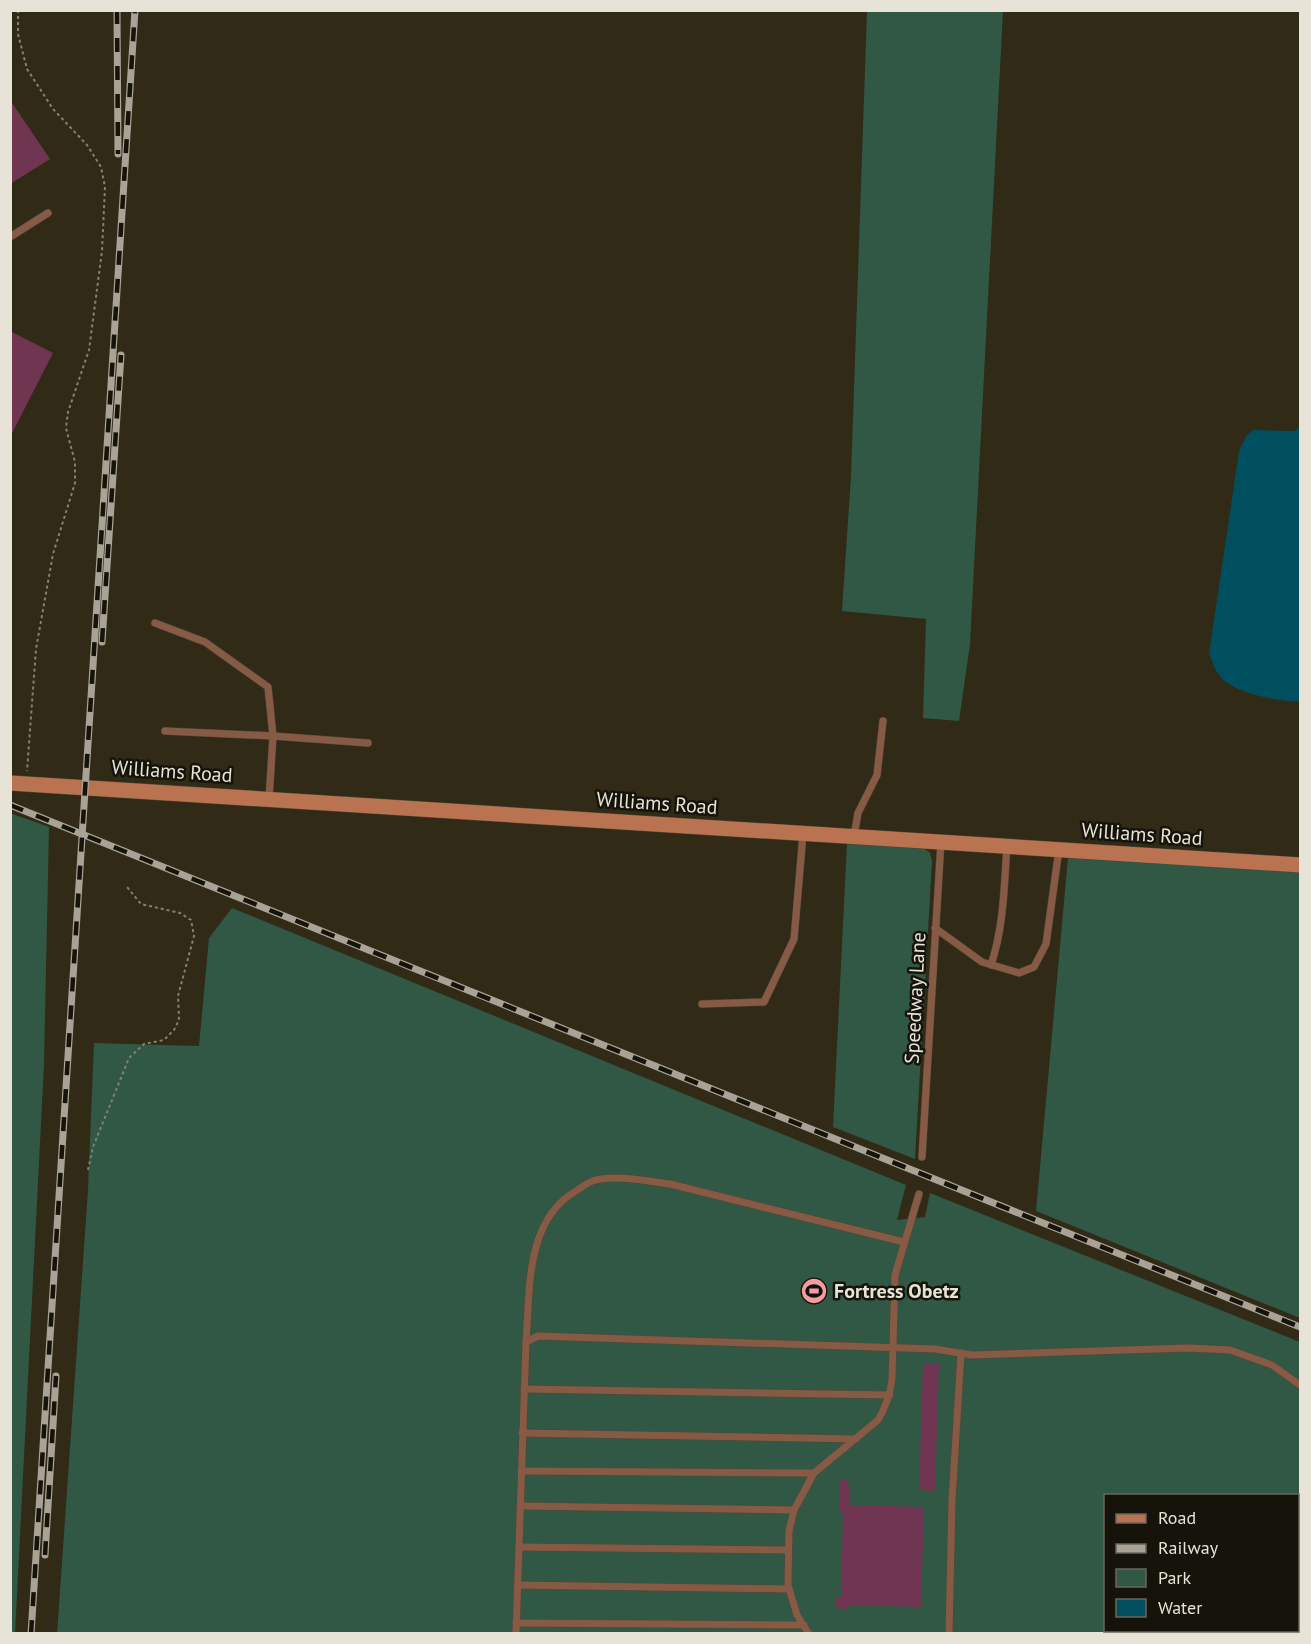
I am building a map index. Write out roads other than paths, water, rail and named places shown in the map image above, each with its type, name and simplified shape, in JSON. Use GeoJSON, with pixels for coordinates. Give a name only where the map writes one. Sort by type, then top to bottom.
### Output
{"type":"FeatureCollection","features":[{"type":"Feature","properties":{"kind":"main road","name":"Williams Road"},"geometry":{"type":"LineString","coordinates":[[18,783],[1300,865]]}},
{"type":"Feature","properties":{"kind":"lane"},"geometry":{"type":"LineString","coordinates":[[10,237],[48,213]]}},
{"type":"Feature","properties":{"kind":"lane"},"geometry":{"type":"LineString","coordinates":[[155,622],[205,642],[268,687],[273,736],[269,799]]}},
{"type":"Feature","properties":{"kind":"lane"},"geometry":{"type":"LineString","coordinates":[[854,836],[858,813],[877,775],[883,721]]}},
{"type":"Feature","properties":{"kind":"lane"},"geometry":{"type":"LineString","coordinates":[[165,731],[368,743]]}},
{"type":"Feature","properties":{"kind":"lane"},"geometry":{"type":"LineString","coordinates":[[702,1004],[764,1002],[794,939],[803,834]]}},
{"type":"Feature","properties":{"kind":"lane","name":"Speedway Lane"},"geometry":{"type":"LineString","coordinates":[[922,1157],[941,841]]}},
{"type":"Feature","properties":{"kind":"lane"},"geometry":{"type":"LineString","coordinates":[[992,965],[998,944],[1007,846]]}},
{"type":"Feature","properties":{"kind":"lane"},"geometry":{"type":"LineString","coordinates":[[936,928],[982,962],[1019,973],[1034,967],[1046,944],[1059,849]]}},
{"type":"Feature","properties":{"kind":"lane"},"geometry":{"type":"LineString","coordinates":[[516,1634],[525,1342],[534,1252],[548,1216],[568,1196],[595,1180],[630,1179],[670,1184],[904,1242]]}},
{"type":"Feature","properties":{"kind":"lane"},"geometry":{"type":"LineString","coordinates":[[809,1634],[796,1615],[789,1589],[787,1550],[794,1510],[814,1473],[878,1420],[890,1395],[895,1275],[919,1194]]}},
{"type":"Feature","properties":{"kind":"lane"},"geometry":{"type":"LineString","coordinates":[[525,1342],[538,1336],[935,1349],[972,1355],[1188,1348],[1230,1350],[1272,1365],[1300,1385]]}},
{"type":"Feature","properties":{"kind":"lane"},"geometry":{"type":"LineString","coordinates":[[949,1634],[952,1500],[961,1353]]}},
{"type":"Feature","properties":{"kind":"lane"},"geometry":{"type":"LineString","coordinates":[[524,1389],[890,1395]]}},
{"type":"Feature","properties":{"kind":"lane"},"geometry":{"type":"LineString","coordinates":[[522,1433],[857,1439]]}},
{"type":"Feature","properties":{"kind":"lane"},"geometry":{"type":"LineString","coordinates":[[521,1471],[814,1473]]}},
{"type":"Feature","properties":{"kind":"lane"},"geometry":{"type":"LineString","coordinates":[[520,1506],[794,1510]]}},
{"type":"Feature","properties":{"kind":"lane"},"geometry":{"type":"LineString","coordinates":[[519,1547],[787,1550]]}},
{"type":"Feature","properties":{"kind":"lane"},"geometry":{"type":"LineString","coordinates":[[518,1585],[789,1589]]}},
{"type":"Feature","properties":{"kind":"lane"},"geometry":{"type":"LineString","coordinates":[[516,1623],[804,1625]]}},
{"type":"Feature","properties":{"kind":"water"},"geometry":{"type":"Polygon","coordinates":[[[1300,426],[1300,702],[1269,698],[1235,688],[1220,676],[1209,654],[1239,451],[1246,436],[1253,430],[1295,431],[1300,426]]]}},
{"type":"Feature","properties":{"kind":"railway"},"geometry":{"type":"LineString","coordinates":[[117,10],[118,154]]}},
{"type":"Feature","properties":{"kind":"railway"},"geometry":{"type":"LineString","coordinates":[[31,1634],[135,10]]}},
{"type":"Feature","properties":{"kind":"railway"},"geometry":{"type":"LineString","coordinates":[[102,642],[121,355]]}},
{"type":"Feature","properties":{"kind":"railway"},"geometry":{"type":"LineString","coordinates":[[10,805],[1300,1327]]}},
{"type":"Feature","properties":{"kind":"railway"},"geometry":{"type":"LineString","coordinates":[[45,1555],[56,1376]]}},
{"type":"Feature","properties":{"kind":"place","name":"Fortress Obetz"},"geometry":{"type":"Point","coordinates":[814,1291]}}]}
